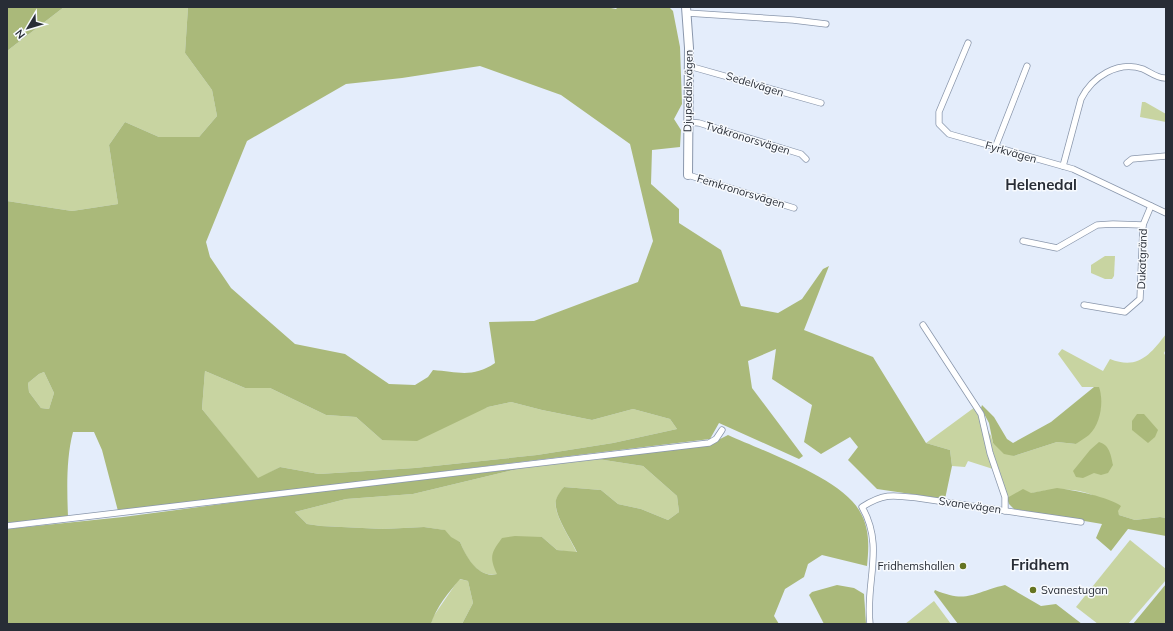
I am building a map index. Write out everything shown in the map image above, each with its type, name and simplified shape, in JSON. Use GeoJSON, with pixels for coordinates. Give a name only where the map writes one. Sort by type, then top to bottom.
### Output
{"type":"FeatureCollection","features":[{"type":"Feature","properties":{"kind":"street"},"geometry":{"type":"LineString","coordinates":[[686,10],[826,24]]}},
{"type":"Feature","properties":{"kind":"street","name":"Djupedalsvägen"},"geometry":{"type":"LineString","coordinates":[[686,10],[689,66],[688,175]]}},
{"type":"Feature","properties":{"kind":"street","name":"Fyrkvägen"},"geometry":{"type":"LineString","coordinates":[[968,43],[939,112],[939,124],[949,134],[1063,166],[1087,175],[1166,213]]}},
{"type":"Feature","properties":{"kind":"street","name":"Sedelvägen"},"geometry":{"type":"LineString","coordinates":[[689,66],[821,103]]}},
{"type":"Feature","properties":{"kind":"street"},"geometry":{"type":"LineString","coordinates":[[995,148],[1027,66]]}},
{"type":"Feature","properties":{"kind":"street"},"geometry":{"type":"LineString","coordinates":[[1063,166],[1081,99],[1085,91],[1096,78],[1109,71],[1129,67],[1142,69],[1166,78]]}},
{"type":"Feature","properties":{"kind":"street","name":"Tvåkronorsvägen"},"geometry":{"type":"LineString","coordinates":[[688,122],[699,123],[801,154],[806,159]]}},
{"type":"Feature","properties":{"kind":"street"},"geometry":{"type":"LineString","coordinates":[[1127,162],[1132,158],[1166,156]]}},
{"type":"Feature","properties":{"kind":"street","name":"Femkronorsvägen"},"geometry":{"type":"LineString","coordinates":[[688,175],[794,208]]}},
{"type":"Feature","properties":{"kind":"street","name":"Dukatgränd"},"geometry":{"type":"LineString","coordinates":[[1084,305],[1125,312],[1140,299],[1143,225],[1151,206]]}},
{"type":"Feature","properties":{"kind":"street"},"geometry":{"type":"LineString","coordinates":[[1023,241],[1057,248],[1097,225],[1143,225]]}},
{"type":"Feature","properties":{"kind":"street"},"geometry":{"type":"LineString","coordinates":[[923,325],[981,414],[990,453],[1004,497],[1005,511]]}},
{"type":"Feature","properties":{"kind":"street"},"geometry":{"type":"LineString","coordinates":[[7,526],[710,443],[716,439],[722,430]]}},
{"type":"Feature","properties":{"kind":"street","name":"Svanevägen"},"geometry":{"type":"LineString","coordinates":[[870,624],[869,611],[875,548],[871,527],[862,507],[880,496],[892,495],[1081,522]]}},
{"type":"Feature","properties":{"kind":"green space"},"geometry":{"type":"Polygon","coordinates":[[[7,7],[64,7],[7,51],[7,7]]]}},
{"type":"Feature","properties":{"kind":"green space"},"geometry":{"type":"Polygon","coordinates":[[[64,7],[188,7],[185,53],[212,90],[217,116],[199,137],[159,137],[125,122],[109,145],[118,204],[72,211],[7,201],[7,51],[64,7]]]}},
{"type":"Feature","properties":{"kind":"green space"},"geometry":{"type":"Polygon","coordinates":[[[188,7],[611,7],[616,9],[618,7],[669,7],[673,11],[680,47],[682,104],[674,119],[681,130],[680,147],[652,150],[651,184],[679,209],[679,223],[721,250],[741,306],[778,313],[802,299],[823,269],[829,266],[804,330],[873,357],[926,443],[950,450],[952,466],[945,499],[877,489],[848,460],[858,447],[850,437],[821,454],[804,442],[812,405],[772,379],[776,349],[748,361],[752,388],[803,456],[799,459],[719,423],[710,439],[118,511],[102,450],[94,432],[73,432],[68,463],[68,517],[7,523],[7,201],[72,211],[118,204],[109,145],[125,122],[159,137],[199,137],[217,116],[212,90],[185,53],[188,7]],[[480,66],[402,78],[346,84],[247,141],[206,242],[210,257],[231,288],[295,344],[345,354],[389,384],[415,385],[428,377],[433,370],[465,373],[480,371],[495,363],[489,322],[534,321],[638,282],[653,241],[630,144],[561,95],[480,66]],[[205,371],[202,409],[258,478],[280,467],[319,474],[415,468],[537,455],[613,443],[677,429],[670,419],[633,409],[592,420],[511,402],[488,407],[417,441],[382,440],[356,417],[326,415],[270,388],[245,388],[205,371]],[[44,372],[28,383],[29,392],[41,408],[49,409],[54,393],[44,372]]]}},
{"type":"Feature","properties":{"kind":"green space"},"geometry":{"type":"Polygon","coordinates":[[[1142,102],[1145,102],[1166,114],[1166,122],[1140,117],[1142,102]]]}},
{"type":"Feature","properties":{"kind":"green space"},"geometry":{"type":"Polygon","coordinates":[[[1105,256],[1115,256],[1114,276],[1112,279],[1105,279],[1091,273],[1091,265],[1105,256]]]}},
{"type":"Feature","properties":{"kind":"green space"},"geometry":{"type":"Polygon","coordinates":[[[1166,334],[1166,349],[1164,353],[1166,357],[1166,518],[1160,517],[1135,520],[1119,515],[1113,507],[1096,497],[1083,492],[1070,490],[1043,491],[1003,500],[993,469],[968,461],[965,467],[952,466],[950,450],[926,443],[975,407],[991,436],[993,443],[1014,456],[1057,442],[1076,444],[1096,418],[1101,404],[1101,396],[1098,387],[1082,387],[1058,354],[1062,349],[1103,371],[1110,359],[1128,363],[1136,361],[1149,354],[1166,334]]]}},
{"type":"Feature","properties":{"kind":"green space"},"geometry":{"type":"Polygon","coordinates":[[[205,371],[245,388],[270,388],[326,415],[356,417],[382,440],[488,407],[511,402],[592,420],[633,409],[670,419],[677,429],[613,443],[537,455],[415,468],[319,474],[280,467],[258,479],[202,409],[205,371]]]}},
{"type":"Feature","properties":{"kind":"green space"},"geometry":{"type":"Polygon","coordinates":[[[44,372],[54,393],[49,409],[41,408],[29,392],[28,383],[44,372]]]}},
{"type":"Feature","properties":{"kind":"green space"},"geometry":{"type":"Polygon","coordinates":[[[1094,387],[1099,387],[1101,399],[1099,419],[1089,435],[1076,444],[1057,442],[1014,456],[1004,454],[993,443],[989,423],[981,408],[982,405],[994,417],[1007,439],[1013,443],[1051,422],[1094,387]]]}},
{"type":"Feature","properties":{"kind":"green space"},"geometry":{"type":"Polygon","coordinates":[[[1137,414],[1144,414],[1158,430],[1155,437],[1148,443],[1132,430],[1132,421],[1137,414]]]}},
{"type":"Feature","properties":{"kind":"green space"},"geometry":{"type":"Polygon","coordinates":[[[728,435],[800,466],[835,487],[849,498],[859,510],[867,530],[867,566],[822,555],[808,564],[804,577],[785,589],[774,616],[779,624],[462,624],[473,603],[468,581],[460,579],[439,606],[431,624],[7,624],[7,529],[123,517],[291,495],[522,468],[413,494],[346,499],[295,512],[307,524],[321,526],[383,529],[424,527],[445,530],[451,537],[460,542],[474,566],[490,575],[497,574],[492,555],[502,538],[515,536],[542,537],[557,550],[577,552],[557,512],[556,500],[560,491],[564,487],[601,490],[618,504],[641,509],[668,520],[679,512],[677,496],[643,466],[591,458],[718,440],[728,435]]]}},
{"type":"Feature","properties":{"kind":"green space"},"geometry":{"type":"Polygon","coordinates":[[[1099,442],[1103,443],[1108,448],[1111,455],[1113,465],[1108,473],[1101,475],[1094,473],[1083,478],[1076,477],[1073,471],[1090,450],[1099,442]]]}},
{"type":"Feature","properties":{"kind":"green space"},"geometry":{"type":"Polygon","coordinates":[[[591,458],[643,466],[677,496],[679,512],[668,520],[641,509],[618,504],[601,490],[564,487],[558,495],[556,501],[557,513],[577,553],[557,550],[542,537],[497,574],[490,574],[484,573],[474,566],[469,560],[460,542],[451,538],[444,530],[424,527],[383,529],[321,526],[307,524],[295,512],[346,499],[413,494],[522,468],[591,458]]]}},
{"type":"Feature","properties":{"kind":"green space"},"geometry":{"type":"Polygon","coordinates":[[[1057,488],[1082,492],[1116,503],[1121,506],[1118,511],[1119,515],[1135,520],[1160,517],[1166,518],[1166,536],[1128,529],[1111,551],[1096,538],[1102,524],[1014,509],[1009,504],[1007,498],[1023,489],[1031,493],[1057,488]]]}},
{"type":"Feature","properties":{"kind":"green space"},"geometry":{"type":"Polygon","coordinates":[[[1130,540],[1166,569],[1166,580],[1128,624],[1098,624],[1076,607],[1130,540]]]}},
{"type":"Feature","properties":{"kind":"green space"},"geometry":{"type":"Polygon","coordinates":[[[459,579],[468,581],[473,603],[462,624],[431,624],[433,617],[459,579]]]}},
{"type":"Feature","properties":{"kind":"green space"},"geometry":{"type":"Polygon","coordinates":[[[1166,584],[1166,624],[1133,624],[1166,584]]]}},
{"type":"Feature","properties":{"kind":"green space"},"geometry":{"type":"Polygon","coordinates":[[[837,585],[854,588],[864,594],[866,624],[824,624],[809,595],[812,592],[837,585]]]}},
{"type":"Feature","properties":{"kind":"green space"},"geometry":{"type":"Polygon","coordinates":[[[1005,585],[1041,606],[1056,604],[1082,624],[958,624],[934,592],[935,590],[946,594],[963,596],[1005,585]]]}},
{"type":"Feature","properties":{"kind":"green space"},"geometry":{"type":"Polygon","coordinates":[[[934,601],[951,624],[905,624],[934,601]]]}},
{"type":"Feature","properties":{"kind":"place","name":"Fridhemshallen"},"geometry":{"type":"Point","coordinates":[963,566]}},
{"type":"Feature","properties":{"kind":"place","name":"Svanestugan"},"geometry":{"type":"Point","coordinates":[1033,590]}},
{"type":"Feature","properties":{"kind":"district","name":"Helenedal"},"geometry":{"type":"Point","coordinates":[1041,184]}},
{"type":"Feature","properties":{"kind":"district","name":"Fridhem"},"geometry":{"type":"Point","coordinates":[1040,564]}}]}
